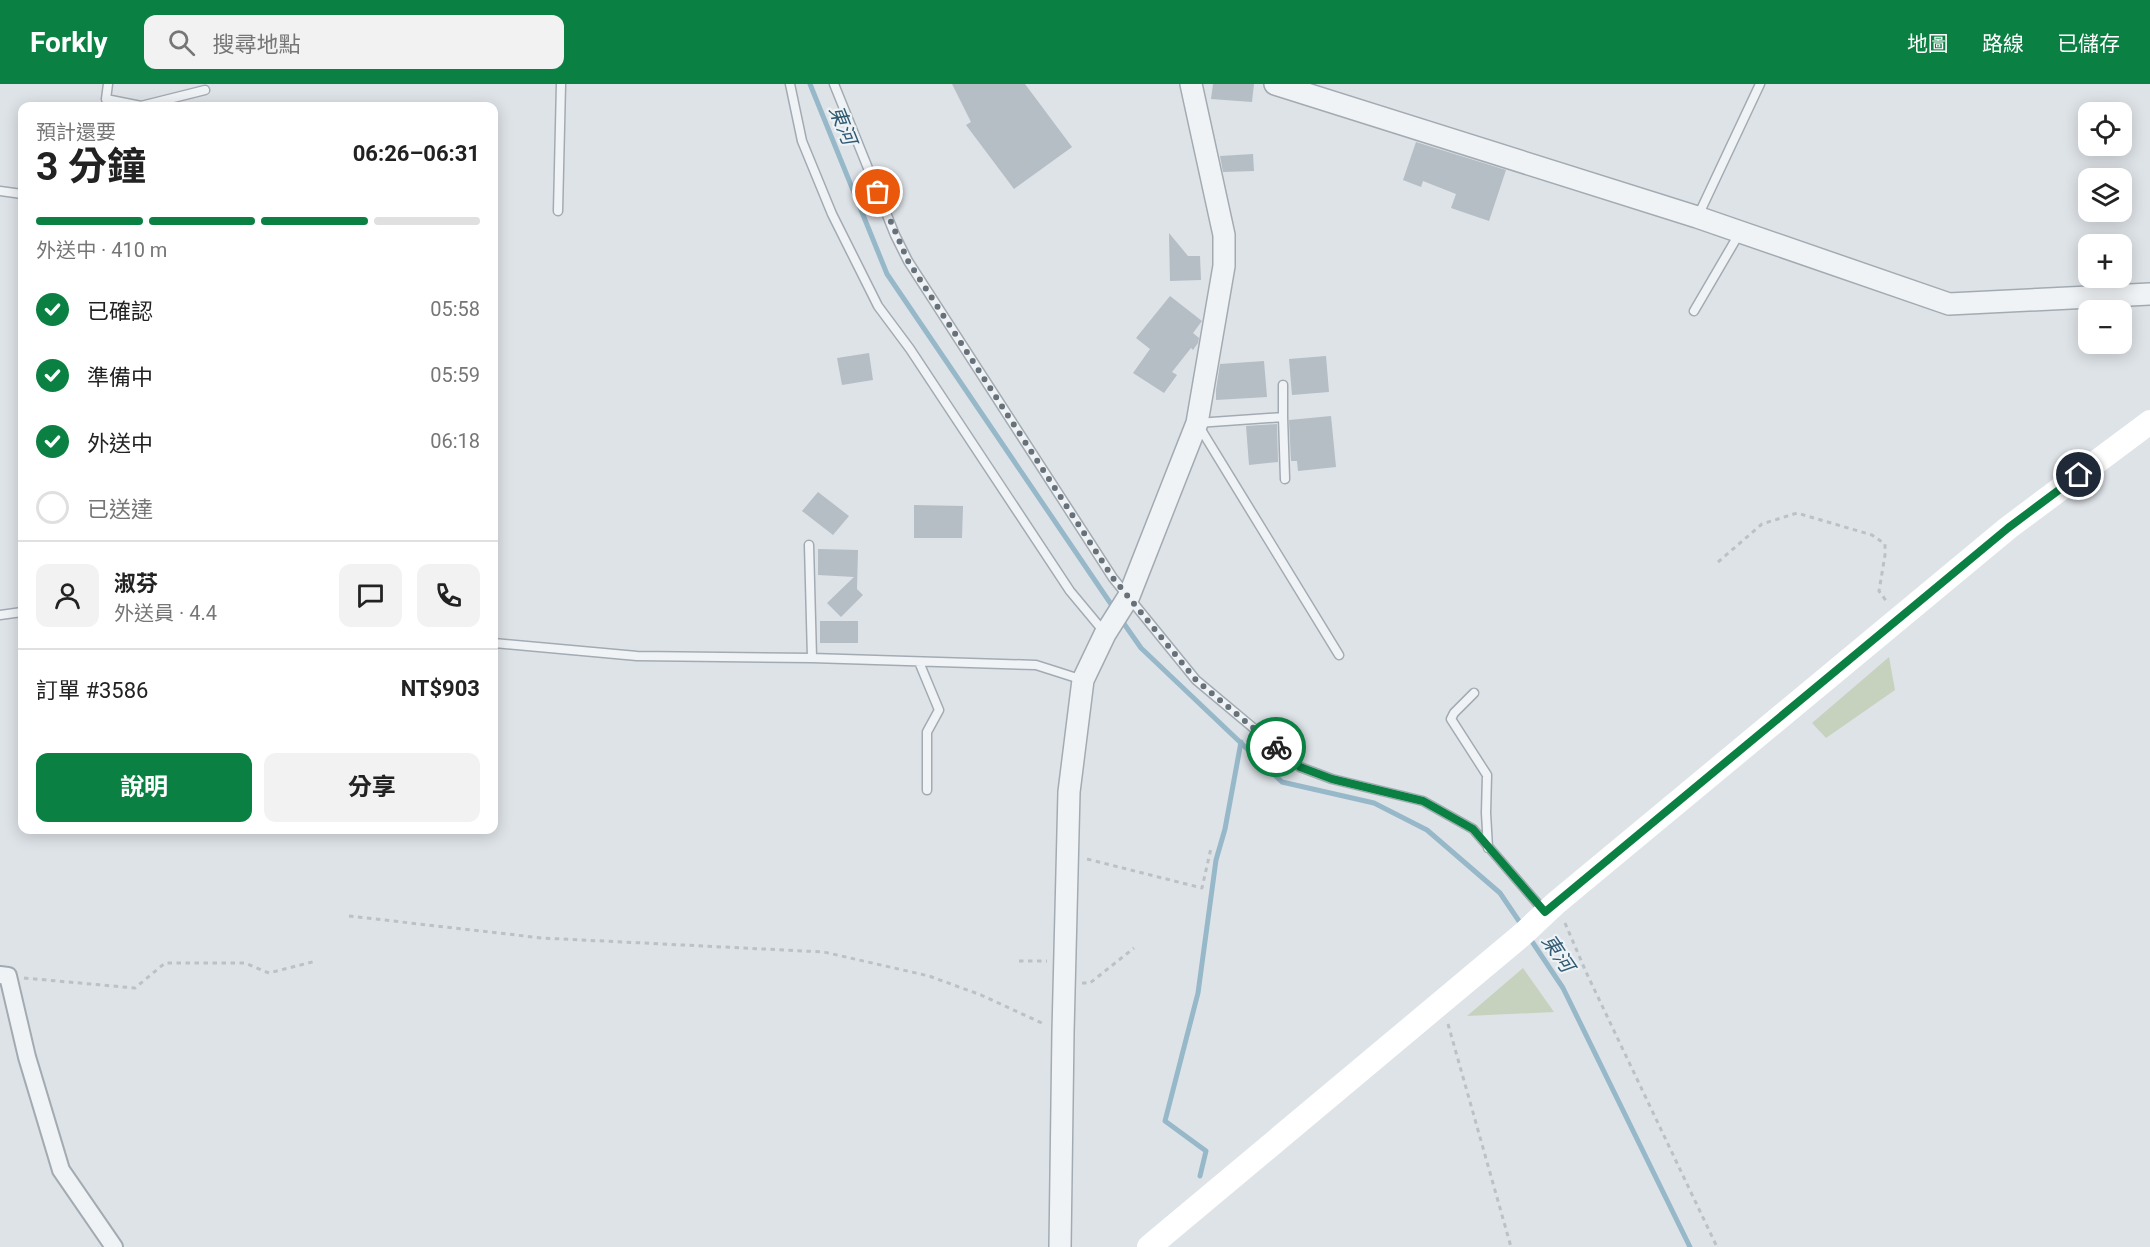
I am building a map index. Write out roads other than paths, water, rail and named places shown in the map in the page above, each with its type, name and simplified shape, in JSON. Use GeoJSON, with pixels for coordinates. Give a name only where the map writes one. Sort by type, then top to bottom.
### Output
{"type":"FeatureCollection","features":[{"type":"Feature","properties":{"kind":"main road"},"geometry":{"type":"LineString","coordinates":[[1149,1247],[1523,934],[1551,907],[2008,528],[2150,422]]}},
{"type":"Feature","properties":{"kind":"street"},"geometry":{"type":"LineString","coordinates":[[1060,1247],[1069,792],[1083,680],[1105,634],[1129,596],[1197,423],[1224,266],[1224,235],[1191,84]]}},
{"type":"Feature","properties":{"kind":"street"},"geometry":{"type":"LineString","coordinates":[[1275,84],[1697,217],[1949,304],[2150,294]]}},
{"type":"Feature","properties":{"kind":"street"},"geometry":{"type":"LineString","coordinates":[[4,976],[61,1170],[114,1247]]}},
{"type":"Feature","properties":{"kind":"lane"},"geometry":{"type":"LineString","coordinates":[[108,84],[106,99],[121,102]]}},
{"type":"Feature","properties":{"kind":"lane"},"geometry":{"type":"LineString","coordinates":[[558,211],[561,84]]}},
{"type":"Feature","properties":{"kind":"lane"},"geometry":{"type":"LineString","coordinates":[[790,84],[802,141],[832,214],[878,306],[910,349],[1070,591],[1105,634]]}},
{"type":"Feature","properties":{"kind":"lane"},"geometry":{"type":"LineString","coordinates":[[834,84],[895,235],[908,261],[1113,578],[1196,680],[1300,767],[1332,779],[1423,801],[1473,829],[1488,849],[1551,907]]}},
{"type":"Feature","properties":{"kind":"lane"},"geometry":{"type":"LineString","coordinates":[[1697,217],[1760,84]]}},
{"type":"Feature","properties":{"kind":"lane"},"geometry":{"type":"LineString","coordinates":[[157,102],[205,90]]}},
{"type":"Feature","properties":{"kind":"lane"},"geometry":{"type":"LineString","coordinates":[[0,191],[18,193]]}},
{"type":"Feature","properties":{"kind":"lane"},"geometry":{"type":"LineString","coordinates":[[1694,311],[1741,232]]}},
{"type":"Feature","properties":{"kind":"lane"},"geometry":{"type":"LineString","coordinates":[[1283,385],[1285,479]]}},
{"type":"Feature","properties":{"kind":"lane"},"geometry":{"type":"LineString","coordinates":[[1284,417],[1197,423],[1339,655]]}},
{"type":"Feature","properties":{"kind":"lane"},"geometry":{"type":"LineString","coordinates":[[809,545],[812,658]]}},
{"type":"Feature","properties":{"kind":"lane"},"geometry":{"type":"LineString","coordinates":[[0,615],[18,613]]}},
{"type":"Feature","properties":{"kind":"lane"},"geometry":{"type":"LineString","coordinates":[[498,643],[637,656],[812,658],[1036,665],[1083,680]]}},
{"type":"Feature","properties":{"kind":"lane"},"geometry":{"type":"LineString","coordinates":[[919,662],[939,710],[927,732],[927,790]]}},
{"type":"Feature","properties":{"kind":"lane"},"geometry":{"type":"LineString","coordinates":[[1474,693],[1454,712],[1451,719],[1487,775],[1488,849]]}},
{"type":"Feature","properties":{"kind":"waterway","name":"東河"},"geometry":{"type":"LineString","coordinates":[[810,84],[887,274],[1115,610]]}},
{"type":"Feature","properties":{"kind":"waterway","name":"東河"},"geometry":{"type":"LineString","coordinates":[[1120,618],[1141,648],[1282,782],[1374,803],[1427,830],[1500,893],[1523,927]]}},
{"type":"Feature","properties":{"kind":"waterway"},"geometry":{"type":"LineString","coordinates":[[1200,1176],[1206,1151],[1165,1121],[1198,993],[1216,860],[1225,829],[1241,742]]}},
{"type":"Feature","properties":{"kind":"waterway","name":"東河"},"geometry":{"type":"LineString","coordinates":[[1529,937],[1563,988],[1690,1247]]}}]}
